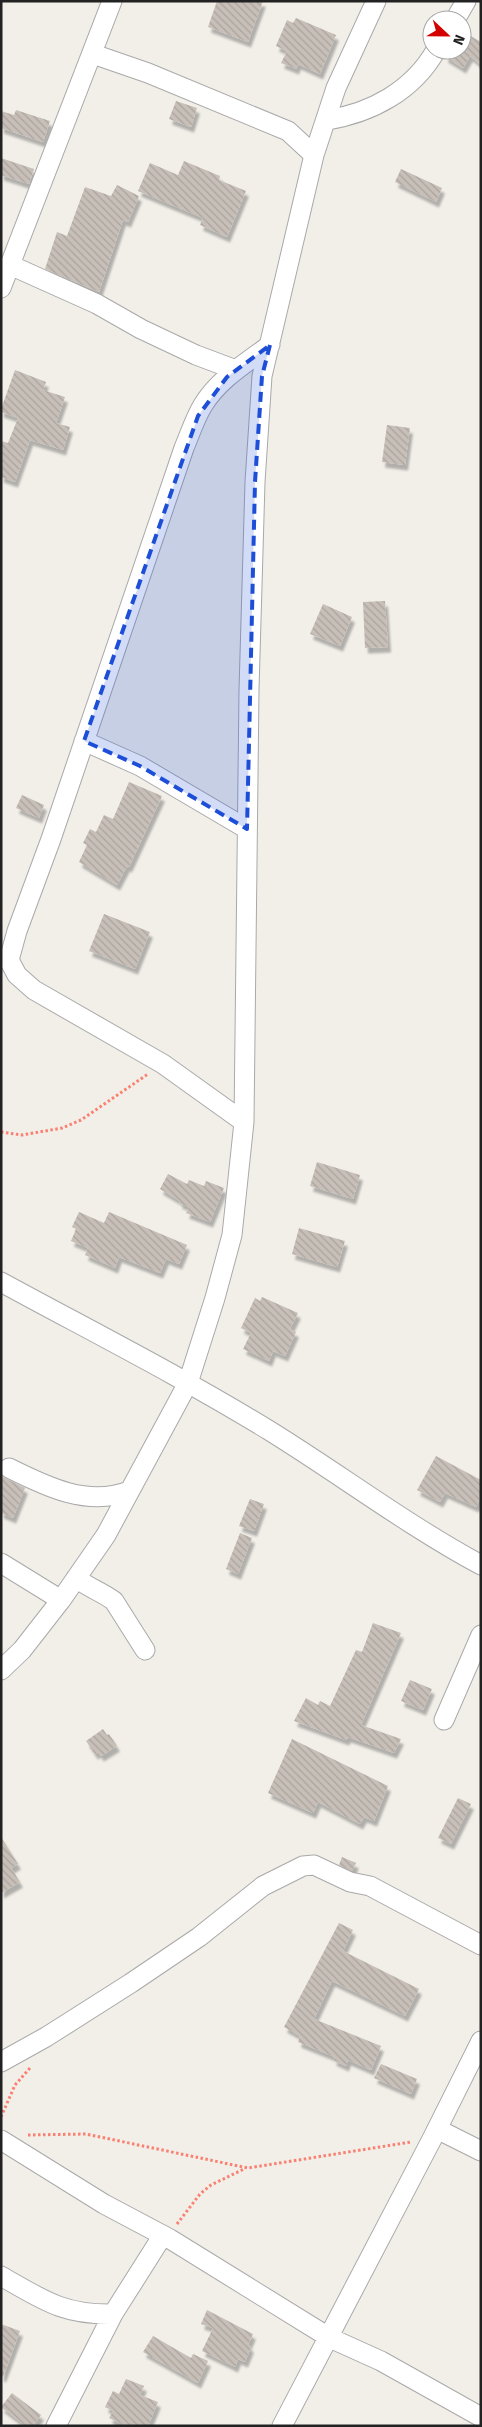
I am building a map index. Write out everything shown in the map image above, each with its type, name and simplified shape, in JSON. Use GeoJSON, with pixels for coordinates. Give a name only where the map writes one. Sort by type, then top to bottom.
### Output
{"type":"FeatureCollection","features":[{"type":"Feature","properties":{"kind":"street"},"geometry":{"type":"LineString","coordinates":[[1,288],[112,1]]}},
{"type":"Feature","properties":{"kind":"street"},"geometry":{"type":"LineString","coordinates":[[1,1670],[22,1650],[61,1600],[106,1535],[188,1383],[216,1298],[232,1235],[244,1122],[255,482],[262,376],[314,155],[336,88],[376,1]]}},
{"type":"Feature","properties":{"kind":"street"},"geometry":{"type":"LineString","coordinates":[[93,54],[148,73],[288,131],[314,155]]}},
{"type":"Feature","properties":{"kind":"street"},"geometry":{"type":"LineString","coordinates":[[327,120],[350,116],[387,101],[414,78],[431,60]]}},
{"type":"Feature","properties":{"kind":"street"},"geometry":{"type":"LineString","coordinates":[[10,265],[97,304],[141,329],[196,355],[236,370]]}},
{"type":"Feature","properties":{"kind":"street"},"geometry":{"type":"LineString","coordinates":[[244,1122],[163,1064],[34,990],[17,975],[5,959],[84,741],[184,448],[204,404],[227,377],[270,345]]}},
{"type":"Feature","properties":{"kind":"street"},"geometry":{"type":"LineString","coordinates":[[84,741],[140,766],[248,829]]}},
{"type":"Feature","properties":{"kind":"street"},"geometry":{"type":"LineString","coordinates":[[1,1282],[188,1383],[324,1465],[375,1502],[481,1565]]}},
{"type":"Feature","properties":{"kind":"street"},"geometry":{"type":"LineString","coordinates":[[9,1468],[45,1484],[93,1498],[112,1497],[129,1491]]}},
{"type":"Feature","properties":{"kind":"street"},"geometry":{"type":"LineString","coordinates":[[1,1563],[61,1600]]}},
{"type":"Feature","properties":{"kind":"street"},"geometry":{"type":"LineString","coordinates":[[76,1578],[90,1589],[114,1601],[145,1650]]}},
{"type":"Feature","properties":{"kind":"street"},"geometry":{"type":"LineString","coordinates":[[444,1720],[481,1635]]}},
{"type":"Feature","properties":{"kind":"street"},"geometry":{"type":"LineString","coordinates":[[1,2062],[46,2037],[132,1983],[198,1937],[263,1886],[304,1866],[314,1866],[350,1882],[370,1886],[481,1945]]}},
{"type":"Feature","properties":{"kind":"street"},"geometry":{"type":"LineString","coordinates":[[282,2426],[330,2338],[481,2041]]}},
{"type":"Feature","properties":{"kind":"street"},"geometry":{"type":"LineString","coordinates":[[435,2133],[481,2151]]}},
{"type":"Feature","properties":{"kind":"street"},"geometry":{"type":"LineString","coordinates":[[10,2138],[104,2204],[166,2237],[330,2338],[381,2361],[481,2417]]}},
{"type":"Feature","properties":{"kind":"street"},"geometry":{"type":"LineString","coordinates":[[56,2426],[113,2314],[166,2237]]}},
{"type":"Feature","properties":{"kind":"street"},"geometry":{"type":"LineString","coordinates":[[1,2276],[67,2310],[81,2314],[113,2314]]}},
{"type":"Feature","properties":{"kind":"path"},"geometry":{"type":"LineString","coordinates":[[1,1132],[22,1135],[62,1128],[81,1120],[163,1064]]}},
{"type":"Feature","properties":{"kind":"path"},"geometry":{"type":"LineString","coordinates":[[1,2117],[16,2085],[33,2064]]}},
{"type":"Feature","properties":{"kind":"path"},"geometry":{"type":"LineString","coordinates":[[166,2237],[200,2194],[211,2185],[244,2168],[435,2133]]}},
{"type":"Feature","properties":{"kind":"path"},"geometry":{"type":"LineString","coordinates":[[10,2138],[38,2134],[86,2134],[244,2168]]}},
{"type":"Feature","properties":{"kind":"highlighted area"},"geometry":{"type":"Polygon","coordinates":[[[270,345],[262,376],[255,482],[247,829],[140,766],[84,741],[198,416],[227,377],[270,345]]]}},
{"type":"Feature","properties":{"kind":"building"},"geometry":{"type":"Polygon","coordinates":[[[217,1],[263,1],[248,42],[208,27],[217,1]]]}},
{"type":"Feature","properties":{"kind":"building"},"geometry":{"type":"Polygon","coordinates":[[[296,18],[336,35],[320,74],[298,64],[296,69],[281,63],[287,51],[276,46],[287,20],[293,23],[296,18]]]}},
{"type":"Feature","properties":{"kind":"building"},"geometry":{"type":"Polygon","coordinates":[[[472,37],[481,42],[481,65],[472,58],[472,37]]]}},
{"type":"Feature","properties":{"kind":"building"},"geometry":{"type":"Polygon","coordinates":[[[450,60],[468,60],[463,68],[450,60]]]}},
{"type":"Feature","properties":{"kind":"building"},"geometry":{"type":"Polygon","coordinates":[[[176,101],[197,108],[191,127],[169,119],[176,101]]]}},
{"type":"Feature","properties":{"kind":"building"},"geometry":{"type":"Polygon","coordinates":[[[16,110],[50,121],[43,142],[1,128],[1,111],[14,115],[16,110]]]}},
{"type":"Feature","properties":{"kind":"building"},"geometry":{"type":"Polygon","coordinates":[[[1,158],[34,169],[29,184],[1,175],[1,158]]]}},
{"type":"Feature","properties":{"kind":"building"},"geometry":{"type":"Polygon","coordinates":[[[184,161],[220,176],[219,180],[246,191],[227,237],[200,225],[203,218],[138,191],[150,163],[178,175],[184,161]]]}},
{"type":"Feature","properties":{"kind":"building"},"geometry":{"type":"Polygon","coordinates":[[[401,169],[442,188],[436,202],[395,182],[401,169]]]}},
{"type":"Feature","properties":{"kind":"building"},"geometry":{"type":"Polygon","coordinates":[[[117,185],[139,196],[128,222],[123,220],[99,292],[45,269],[57,232],[67,236],[85,187],[111,196],[117,185]]]}},
{"type":"Feature","properties":{"kind":"building"},"geometry":{"type":"Polygon","coordinates":[[[15,370],[46,382],[43,390],[65,397],[56,423],[70,427],[63,450],[30,440],[15,482],[1,477],[1,441],[8,443],[18,418],[1,412],[1,409],[15,370]]]}},
{"type":"Feature","properties":{"kind":"building"},"geometry":{"type":"Polygon","coordinates":[[[387,425],[410,428],[405,465],[382,462],[387,425]]]}},
{"type":"Feature","properties":{"kind":"building"},"geometry":{"type":"Polygon","coordinates":[[[385,601],[388,647],[365,648],[363,602],[385,601]]]}},
{"type":"Feature","properties":{"kind":"building"},"geometry":{"type":"Polygon","coordinates":[[[323,604],[352,617],[340,646],[310,634],[323,604]]]}},
{"type":"Feature","properties":{"kind":"building"},"geometry":{"type":"Polygon","coordinates":[[[129,782],[162,796],[129,867],[127,866],[117,885],[79,862],[87,845],[83,843],[90,829],[96,832],[104,815],[113,819],[129,782]]]}},
{"type":"Feature","properties":{"kind":"building"},"geometry":{"type":"Polygon","coordinates":[[[22,795],[44,805],[39,818],[16,808],[22,795]]]}},
{"type":"Feature","properties":{"kind":"building"},"geometry":{"type":"Polygon","coordinates":[[[104,914],[150,932],[135,969],[89,951],[104,914]]]}},
{"type":"Feature","properties":{"kind":"building"},"geometry":{"type":"Polygon","coordinates":[[[317,1162],[360,1175],[353,1199],[310,1186],[317,1162]]]}},
{"type":"Feature","properties":{"kind":"building"},"geometry":{"type":"Polygon","coordinates":[[[168,1174],[187,1184],[189,1180],[204,1186],[206,1181],[224,1188],[210,1222],[186,1213],[189,1207],[179,1203],[180,1201],[160,1189],[168,1174]]]}},
{"type":"Feature","properties":{"kind":"building"},"geometry":{"type":"Polygon","coordinates":[[[79,1212],[104,1223],[109,1212],[187,1245],[179,1264],[166,1259],[160,1273],[119,1257],[115,1268],[85,1255],[88,1248],[71,1241],[76,1229],[72,1227],[79,1212]]]}},
{"type":"Feature","properties":{"kind":"building"},"geometry":{"type":"Polygon","coordinates":[[[299,1228],[345,1241],[337,1267],[292,1254],[299,1228]]]}},
{"type":"Feature","properties":{"kind":"building"},"geometry":{"type":"Polygon","coordinates":[[[262,1297],[298,1313],[290,1329],[296,1332],[285,1356],[273,1351],[269,1361],[243,1349],[251,1333],[241,1328],[255,1298],[260,1301],[262,1297]]]}},
{"type":"Feature","properties":{"kind":"building"},"geometry":{"type":"Polygon","coordinates":[[[436,1456],[481,1480],[481,1496],[476,1507],[445,1493],[440,1502],[417,1490],[436,1456]]]}},
{"type":"Feature","properties":{"kind":"building"},"geometry":{"type":"Polygon","coordinates":[[[1,1476],[25,1488],[13,1518],[1,1513],[1,1476]]]}},
{"type":"Feature","properties":{"kind":"building"},"geometry":{"type":"Polygon","coordinates":[[[250,1499],[264,1504],[254,1531],[239,1526],[250,1499]]]}},
{"type":"Feature","properties":{"kind":"building"},"geometry":{"type":"Polygon","coordinates":[[[240,1533],[252,1538],[238,1574],[226,1569],[240,1533]]]}},
{"type":"Feature","properties":{"kind":"building"},"geometry":{"type":"Polygon","coordinates":[[[373,1623],[401,1633],[361,1725],[401,1739],[394,1753],[348,1737],[346,1740],[294,1721],[306,1698],[318,1705],[320,1701],[330,1706],[356,1650],[362,1652],[373,1623]]]}},
{"type":"Feature","properties":{"kind":"building"},"geometry":{"type":"Polygon","coordinates":[[[410,1680],[432,1689],[423,1710],[401,1701],[410,1680]]]}},
{"type":"Feature","properties":{"kind":"building"},"geometry":{"type":"Polygon","coordinates":[[[103,1729],[117,1746],[101,1756],[98,1752],[95,1754],[86,1741],[103,1729]]]}},
{"type":"Feature","properties":{"kind":"building"},"geometry":{"type":"Polygon","coordinates":[[[292,1739],[388,1786],[374,1821],[364,1817],[360,1824],[318,1802],[313,1813],[268,1793],[292,1739]]]}},
{"type":"Feature","properties":{"kind":"building"},"geometry":{"type":"Polygon","coordinates":[[[458,1798],[471,1804],[451,1844],[438,1838],[458,1798]]]}},
{"type":"Feature","properties":{"kind":"building"},"geometry":{"type":"Polygon","coordinates":[[[1,1837],[18,1864],[11,1868],[20,1882],[1,1893],[1,1837]]]}},
{"type":"Feature","properties":{"kind":"building"},"geometry":{"type":"Polygon","coordinates":[[[342,1857],[356,1863],[352,1871],[339,1865],[342,1857]]]}},
{"type":"Feature","properties":{"kind":"building"},"geometry":{"type":"Polygon","coordinates":[[[339,1923],[353,1930],[343,1951],[419,1989],[405,2016],[332,1981],[314,2019],[381,2046],[371,2070],[348,2060],[346,2066],[333,2060],[335,2057],[298,2042],[300,2036],[284,2027],[339,1923]]]}},
{"type":"Feature","properties":{"kind":"building"},"geometry":{"type":"Polygon","coordinates":[[[381,2064],[417,2079],[411,2094],[374,2078],[381,2064]]]}},
{"type":"Feature","properties":{"kind":"building"},"geometry":{"type":"Polygon","coordinates":[[[207,2310],[253,2334],[248,2345],[251,2347],[245,2362],[238,2359],[235,2367],[202,2351],[213,2328],[201,2324],[207,2310]]]}},
{"type":"Feature","properties":{"kind":"building"},"geometry":{"type":"Polygon","coordinates":[[[1,2324],[20,2331],[3,2377],[1,2376],[1,2324]]]}},
{"type":"Feature","properties":{"kind":"building"},"geometry":{"type":"Polygon","coordinates":[[[153,2336],[191,2358],[193,2354],[208,2361],[198,2383],[143,2352],[153,2336]]]}},
{"type":"Feature","properties":{"kind":"building"},"geometry":{"type":"Polygon","coordinates":[[[126,2379],[144,2386],[140,2395],[158,2402],[148,2426],[126,2426],[109,2418],[113,2411],[105,2407],[113,2391],[119,2394],[126,2379]]]}},
{"type":"Feature","properties":{"kind":"building"},"geometry":{"type":"Polygon","coordinates":[[[12,2393],[41,2415],[33,2426],[26,2426],[1,2407],[12,2393]]]}}]}
